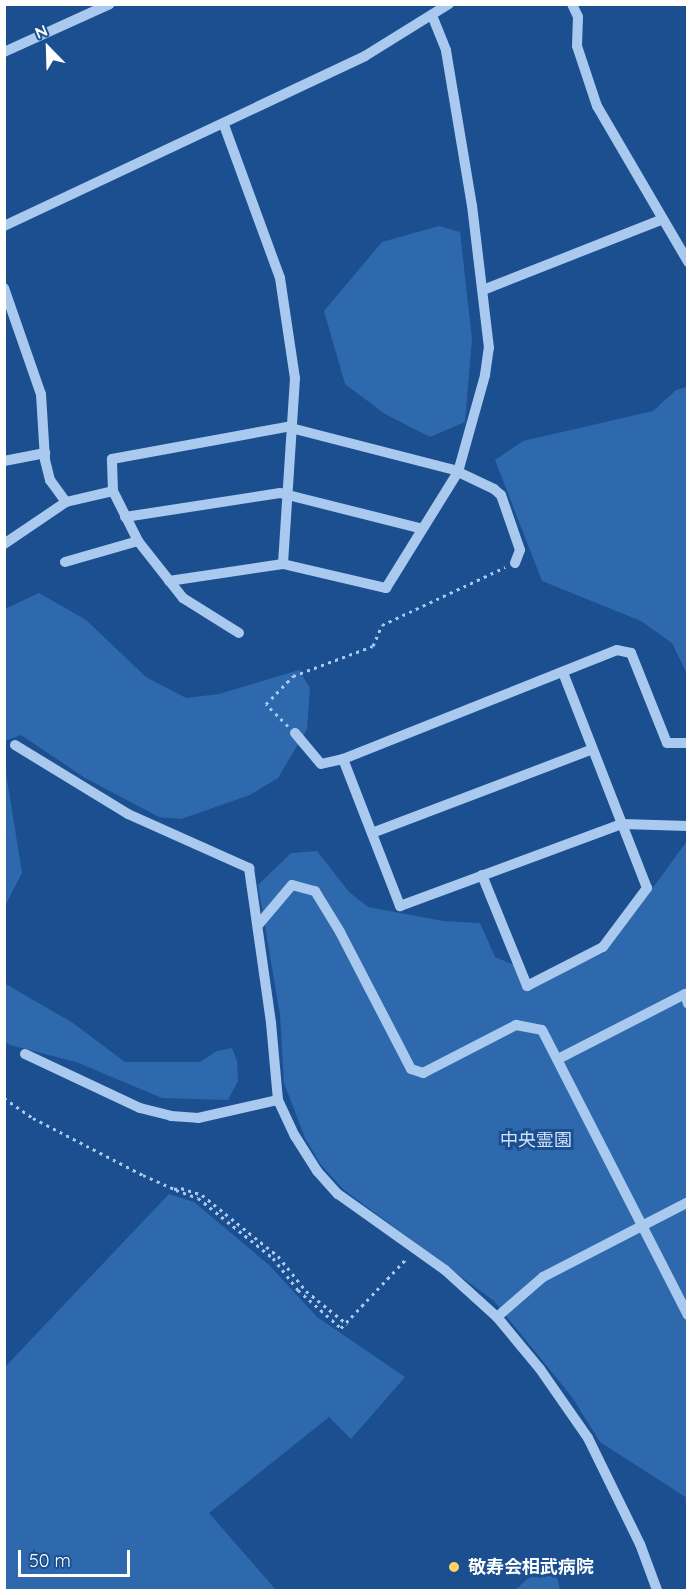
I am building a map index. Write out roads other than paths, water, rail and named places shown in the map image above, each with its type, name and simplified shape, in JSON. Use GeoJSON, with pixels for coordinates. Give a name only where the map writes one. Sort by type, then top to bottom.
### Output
{"type":"FeatureCollection","features":[{"type":"Feature","properties":{"kind":"street"},"geometry":{"type":"LineString","coordinates":[[4,52],[110,4]]}},
{"type":"Feature","properties":{"kind":"street"},"geometry":{"type":"LineString","coordinates":[[4,226],[224,125],[365,56],[449,4]]}},
{"type":"Feature","properties":{"kind":"street"},"geometry":{"type":"LineString","coordinates":[[572,4],[578,17],[577,46],[597,106],[687,262]]}},
{"type":"Feature","properties":{"kind":"street"},"geometry":{"type":"LineString","coordinates":[[169,581],[283,564],[386,588],[458,472],[485,375],[489,348],[483,290],[446,50],[432,16]]}},
{"type":"Feature","properties":{"kind":"street"},"geometry":{"type":"LineString","coordinates":[[224,125],[280,278],[295,378],[283,564]]}},
{"type":"Feature","properties":{"kind":"street"},"geometry":{"type":"LineString","coordinates":[[483,290],[663,219]]}},
{"type":"Feature","properties":{"kind":"street"},"geometry":{"type":"LineString","coordinates":[[4,288],[41,394],[45,453],[50,480],[66,502]]}},
{"type":"Feature","properties":{"kind":"street"},"geometry":{"type":"LineString","coordinates":[[239,633],[183,598],[138,541],[113,491],[111,459],[292,428],[458,472],[501,495],[520,550],[515,563]]}},
{"type":"Feature","properties":{"kind":"street"},"geometry":{"type":"LineString","coordinates":[[4,461],[45,453]]}},
{"type":"Feature","properties":{"kind":"street"},"geometry":{"type":"LineString","coordinates":[[4,544],[66,502],[113,491]]}},
{"type":"Feature","properties":{"kind":"street"},"geometry":{"type":"LineString","coordinates":[[125,517],[288,494],[423,529]]}},
{"type":"Feature","properties":{"kind":"street"},"geometry":{"type":"LineString","coordinates":[[65,562],[138,541]]}},
{"type":"Feature","properties":{"kind":"street"},"geometry":{"type":"LineString","coordinates":[[295,732],[321,764],[343,759],[617,650],[631,653],[666,743],[687,743]]}},
{"type":"Feature","properties":{"kind":"street"},"geometry":{"type":"LineString","coordinates":[[482,874],[527,986],[603,947],[647,888],[563,672]]}},
{"type":"Feature","properties":{"kind":"street"},"geometry":{"type":"LineString","coordinates":[[15,744],[128,814],[249,868],[259,924],[278,1100],[317,1171],[338,1194],[416,1248],[497,1317],[540,1369],[588,1438],[640,1544],[657,1590]]}},
{"type":"Feature","properties":{"kind":"street"},"geometry":{"type":"LineString","coordinates":[[372,833],[593,749]]}},
{"type":"Feature","properties":{"kind":"street"},"geometry":{"type":"LineString","coordinates":[[343,759],[400,906],[622,824],[687,826]]}},
{"type":"Feature","properties":{"kind":"street"},"geometry":{"type":"LineString","coordinates":[[259,924],[292,885],[315,891],[340,932],[411,1069],[423,1073],[520,1024],[542,1030],[687,1315]]}},
{"type":"Feature","properties":{"kind":"street"},"geometry":{"type":"LineString","coordinates":[[558,1059],[685,994],[687,1004]]}},
{"type":"Feature","properties":{"kind":"street"},"geometry":{"type":"LineString","coordinates":[[25,1054],[140,1108],[171,1116],[198,1118],[278,1100]]}},
{"type":"Feature","properties":{"kind":"street"},"geometry":{"type":"LineString","coordinates":[[497,1317],[543,1277],[687,1202]]}},
{"type":"Feature","properties":{"kind":"place","name":"敬寿会相武病院"},"geometry":{"type":"Point","coordinates":[454,1567]}},
{"type":"Feature","properties":{"kind":"park label","name":"中央霊園"},"geometry":{"type":"Point","coordinates":[536,1140]}}]}
